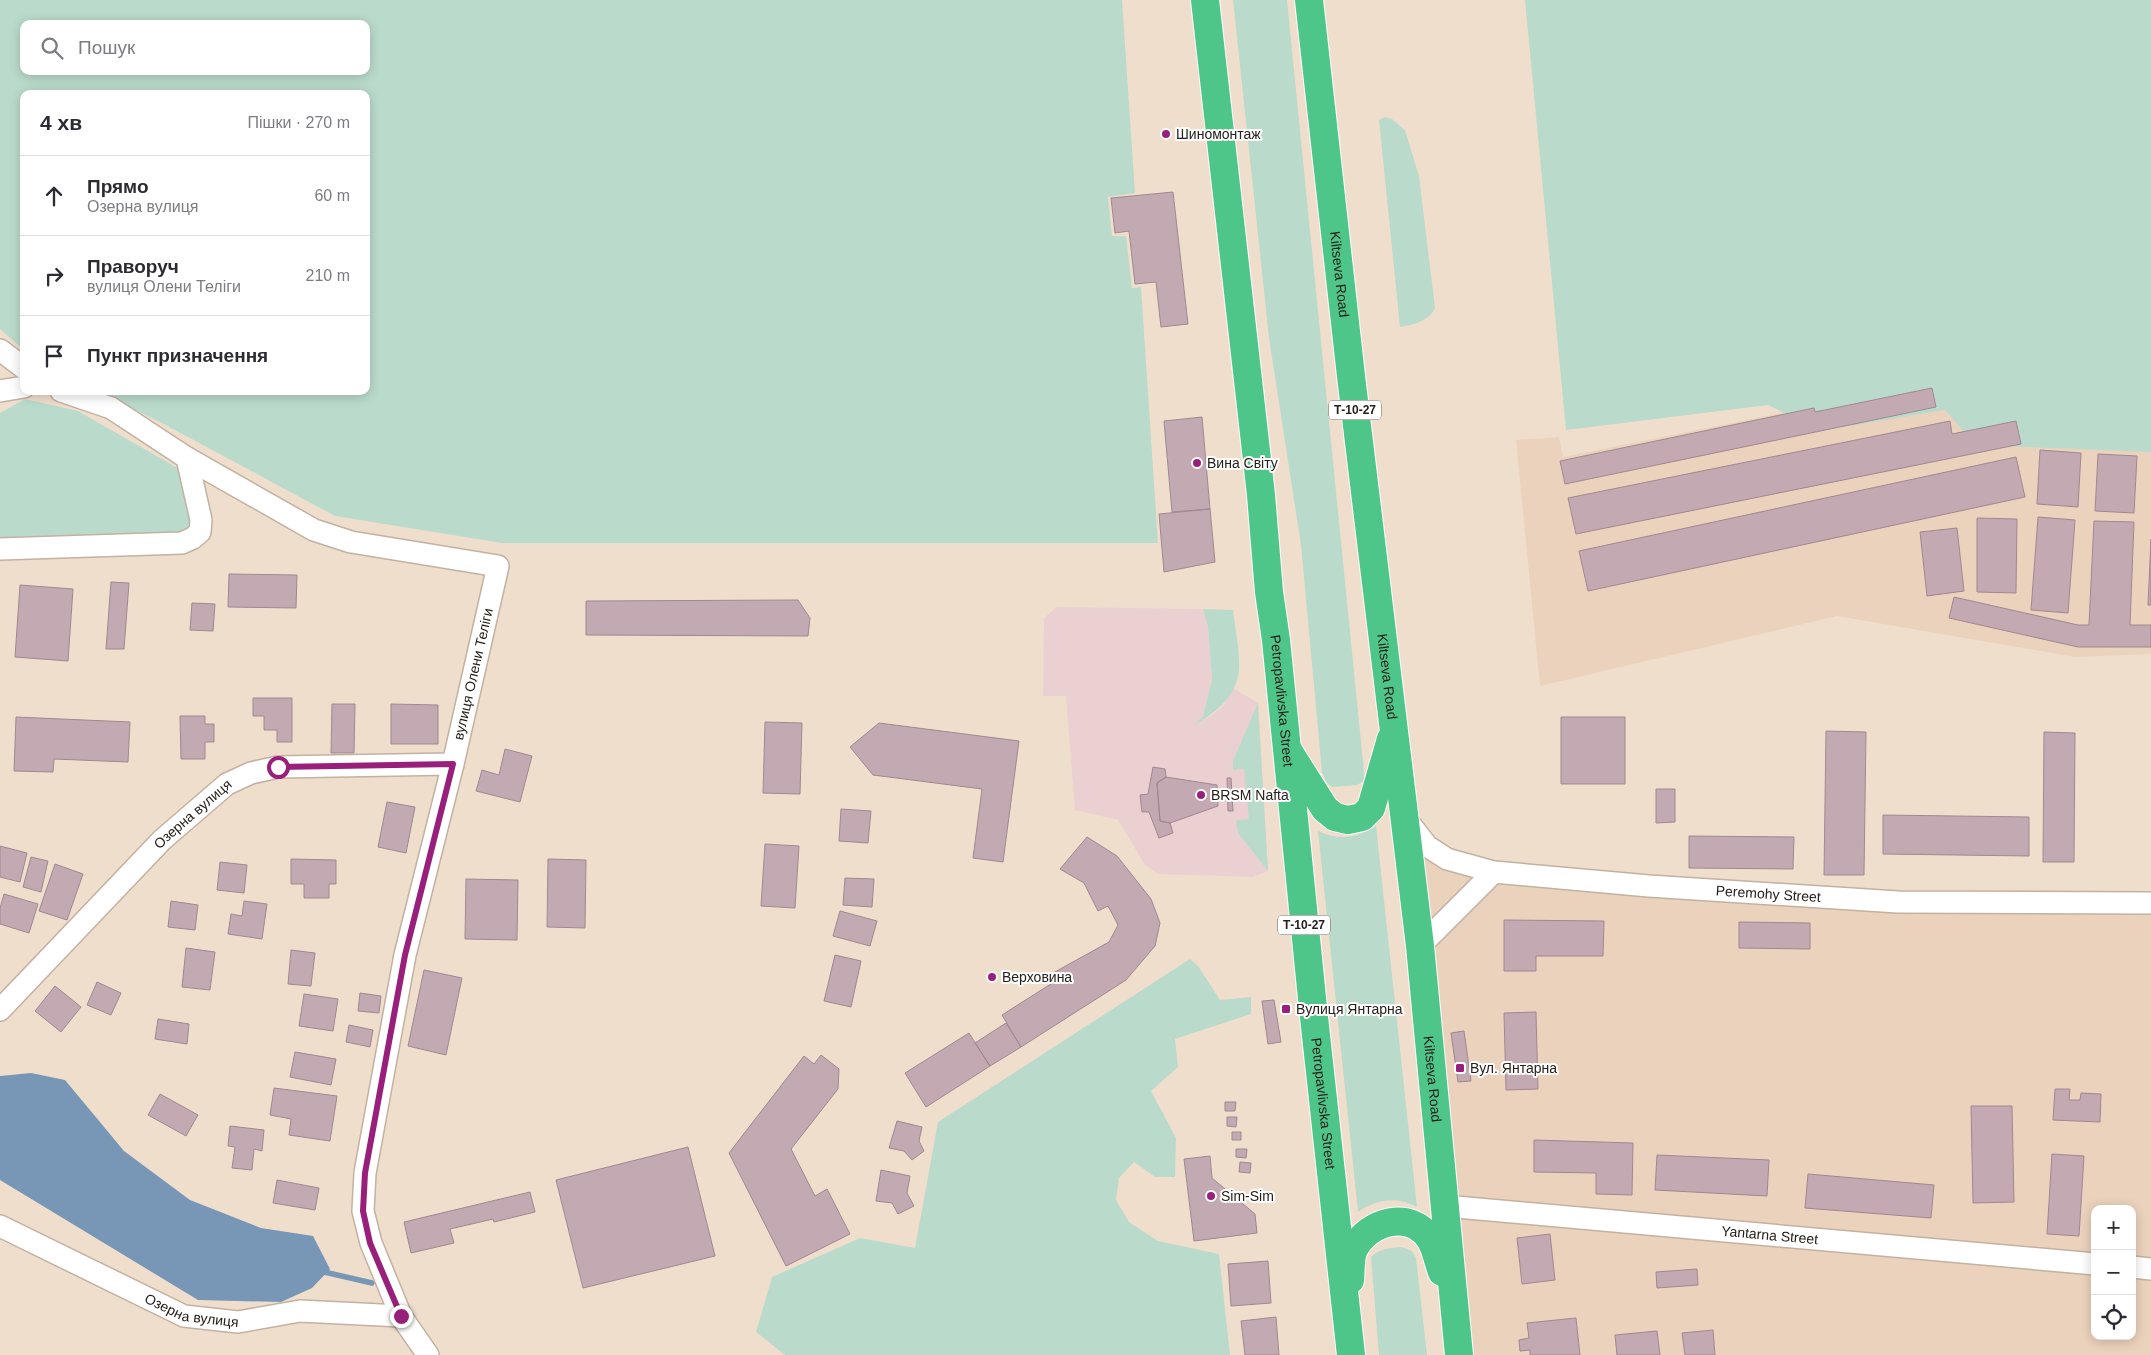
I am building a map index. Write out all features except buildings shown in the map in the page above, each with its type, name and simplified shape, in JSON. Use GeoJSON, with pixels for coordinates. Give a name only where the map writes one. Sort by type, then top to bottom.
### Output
{"type":"FeatureCollection","features":[{"type":"Feature","properties":{"kind":"highway","name":"Petropavlivska Street"},"geometry":{"type":"LineString","coordinates":[[1205,0],[1261,495],[1351,1355]]}},
{"type":"Feature","properties":{"kind":"highway","name":"Kiltseva Road"},"geometry":{"type":"LineString","coordinates":[[1309,0],[1394,731],[1406,819],[1459,1355]]}},
{"type":"Feature","properties":{"kind":"highway"},"geometry":{"type":"LineString","coordinates":[[1286,746],[1325,809],[1335,817],[1348,820],[1362,816],[1371,808],[1394,731]]}},
{"type":"Feature","properties":{"kind":"highway"},"geometry":{"type":"LineString","coordinates":[[1347,1316],[1353,1251],[1362,1236],[1380,1223],[1397,1222],[1416,1226],[1430,1239],[1453,1302]]}},
{"type":"Feature","properties":{"kind":"street"},"geometry":{"type":"LineString","coordinates":[[0,350],[20,365]]}},
{"type":"Feature","properties":{"kind":"street"},"geometry":{"type":"LineString","coordinates":[[0,391],[20,388]]}},
{"type":"Feature","properties":{"kind":"street","name":"вулиця Олени Теліги"},"geometry":{"type":"LineString","coordinates":[[73,395],[111,408],[187,458],[314,530],[351,542],[498,566],[453,764],[405,955],[365,1173],[363,1211],[370,1243],[401,1316],[428,1355]]}},
{"type":"Feature","properties":{"kind":"street"},"geometry":{"type":"LineString","coordinates":[[0,549],[182,543],[193,538],[200,532],[200,520],[187,458]]}},
{"type":"Feature","properties":{"kind":"street","name":"Озерна вулиця"},"geometry":{"type":"LineString","coordinates":[[0,1010],[162,840],[227,784],[251,773],[278,767],[453,764]]}},
{"type":"Feature","properties":{"kind":"street","name":"Peremohy Street"},"geometry":{"type":"LineString","coordinates":[[1406,819],[1427,846],[1447,859],[1494,872],[1666,887],[1898,902],[2151,903]]}},
{"type":"Feature","properties":{"kind":"street"},"geometry":{"type":"LineString","coordinates":[[1420,946],[1494,872]]}},
{"type":"Feature","properties":{"kind":"street","name":"Yantarna Street"},"geometry":{"type":"LineString","coordinates":[[1445,1206],[2091,1264]]}},
{"type":"Feature","properties":{"kind":"street","name":"Озерна вулиця"},"geometry":{"type":"LineString","coordinates":[[0,1226],[184,1316],[238,1322],[300,1310],[401,1316]]}},
{"type":"Feature","properties":{"kind":"street"},"geometry":{"type":"LineString","coordinates":[[2136,1267],[2151,1269]]}},
{"type":"Feature","properties":{"kind":"shaded area"},"geometry":{"type":"Polygon","coordinates":[[[1930,383],[2151,434],[2151,654],[2075,657],[1837,616],[1540,686],[1516,440],[1559,437],[1563,457],[1930,383]]]}},
{"type":"Feature","properties":{"kind":"shaded area"},"geometry":{"type":"Polygon","coordinates":[[[1057,607],[1203,609],[1208,627],[1212,679],[1203,716],[1196,723],[1211,716],[1223,706],[1233,688],[1258,703],[1268,871],[1253,877],[1158,874],[1145,865],[1118,820],[1075,810],[1066,696],[1043,696],[1044,618],[1057,607]]]}},
{"type":"Feature","properties":{"kind":"shaded area"},"geometry":{"type":"Polygon","coordinates":[[[1406,819],[1447,859],[1649,886],[2151,903],[2151,1355],[1459,1355],[1406,819]]]}},
{"type":"Feature","properties":{"kind":"green space"},"geometry":{"type":"Polygon","coordinates":[[[0,0],[1122,0],[1135,193],[1108,197],[1112,236],[1126,236],[1132,288],[1141,287],[1158,543],[502,543],[335,516],[160,422],[104,395],[370,395],[370,90],[20,90],[20,346],[0,329],[0,0]]]}},
{"type":"Feature","properties":{"kind":"green space"},"geometry":{"type":"Polygon","coordinates":[[[1233,0],[1287,0],[1364,772],[1364,781],[1357,785],[1332,787],[1326,782],[1322,772],[1301,545],[1269,338],[1233,0]]]}},
{"type":"Feature","properties":{"kind":"green space"},"geometry":{"type":"Polygon","coordinates":[[[1525,0],[2151,0],[2151,452],[1976,445],[1945,410],[1819,431],[1768,405],[1566,430],[1525,0]]]}},
{"type":"Feature","properties":{"kind":"green space"},"geometry":{"type":"Polygon","coordinates":[[[1385,117],[1392,119],[1405,130],[1419,176],[1435,308],[1425,319],[1415,324],[1400,327],[1379,120],[1385,117]]]}},
{"type":"Feature","properties":{"kind":"green space"},"geometry":{"type":"Polygon","coordinates":[[[25,399],[78,411],[181,470],[198,527],[179,534],[0,545],[0,413],[25,399]]]}},
{"type":"Feature","properties":{"kind":"green space"},"geometry":{"type":"Polygon","coordinates":[[[1203,609],[1233,610],[1239,669],[1234,688],[1224,703],[1217,710],[1194,725],[1203,716],[1212,679],[1208,627],[1203,609]]]}},
{"type":"Feature","properties":{"kind":"green space"},"geometry":{"type":"Polygon","coordinates":[[[1258,703],[1268,871],[1238,833],[1236,820],[1249,819],[1244,769],[1233,770],[1233,761],[1258,703]]]}},
{"type":"Feature","properties":{"kind":"green space"},"geometry":{"type":"Polygon","coordinates":[[[1376,826],[1417,1207],[1402,1201],[1387,1200],[1372,1204],[1358,1212],[1318,831],[1334,836],[1348,837],[1376,826]]]}},
{"type":"Feature","properties":{"kind":"green space"},"geometry":{"type":"Polygon","coordinates":[[[1190,959],[1198,966],[1220,1000],[1251,997],[1251,1014],[1175,1039],[1178,1067],[1151,1091],[1176,1138],[1175,1177],[1155,1177],[1134,1162],[1119,1178],[1116,1200],[1129,1222],[1158,1241],[1219,1254],[1230,1355],[785,1355],[756,1332],[772,1277],[860,1238],[915,1248],[938,1122],[1190,959]]]}},
{"type":"Feature","properties":{"kind":"green space"},"geometry":{"type":"Polygon","coordinates":[[[1402,1247],[1412,1251],[1416,1258],[1427,1355],[1379,1355],[1371,1257],[1382,1250],[1402,1247]]]}},
{"type":"Feature","properties":{"kind":"water"},"geometry":{"type":"Polygon","coordinates":[[[31,1073],[65,1080],[124,1151],[190,1200],[261,1228],[313,1236],[330,1269],[312,1288],[281,1302],[198,1300],[0,1180],[0,1076],[31,1073]]]}},
{"type":"Feature","properties":{"kind":"waterway"},"geometry":{"type":"LineString","coordinates":[[320,1271],[372,1283]]}},
{"type":"Feature","properties":{"kind":"place","name":"Шиномонтаж"},"geometry":{"type":"Point","coordinates":[1166,134]}},
{"type":"Feature","properties":{"kind":"place","name":"Вина Світу"},"geometry":{"type":"Point","coordinates":[1197,463]}},
{"type":"Feature","properties":{"kind":"place","name":"BRSM Nafta"},"geometry":{"type":"Point","coordinates":[1201,795]}},
{"type":"Feature","properties":{"kind":"place","name":"Верховина"},"geometry":{"type":"Point","coordinates":[992,977]}},
{"type":"Feature","properties":{"kind":"place","name":"Вулиця Янтарна"},"geometry":{"type":"Point","coordinates":[1286,1009]}},
{"type":"Feature","properties":{"kind":"place","name":"Вул. Янтарна"},"geometry":{"type":"Point","coordinates":[1460,1068]}},
{"type":"Feature","properties":{"kind":"place","name":"Sim-Sim"},"geometry":{"type":"Point","coordinates":[1211,1196]}},
{"type":"Feature","properties":{"kind":"route"},"geometry":{"type":"LineString","coordinates":[[278,767],[453,764],[405,955],[365,1173],[363,1211],[370,1243],[401,1316]]}}]}
